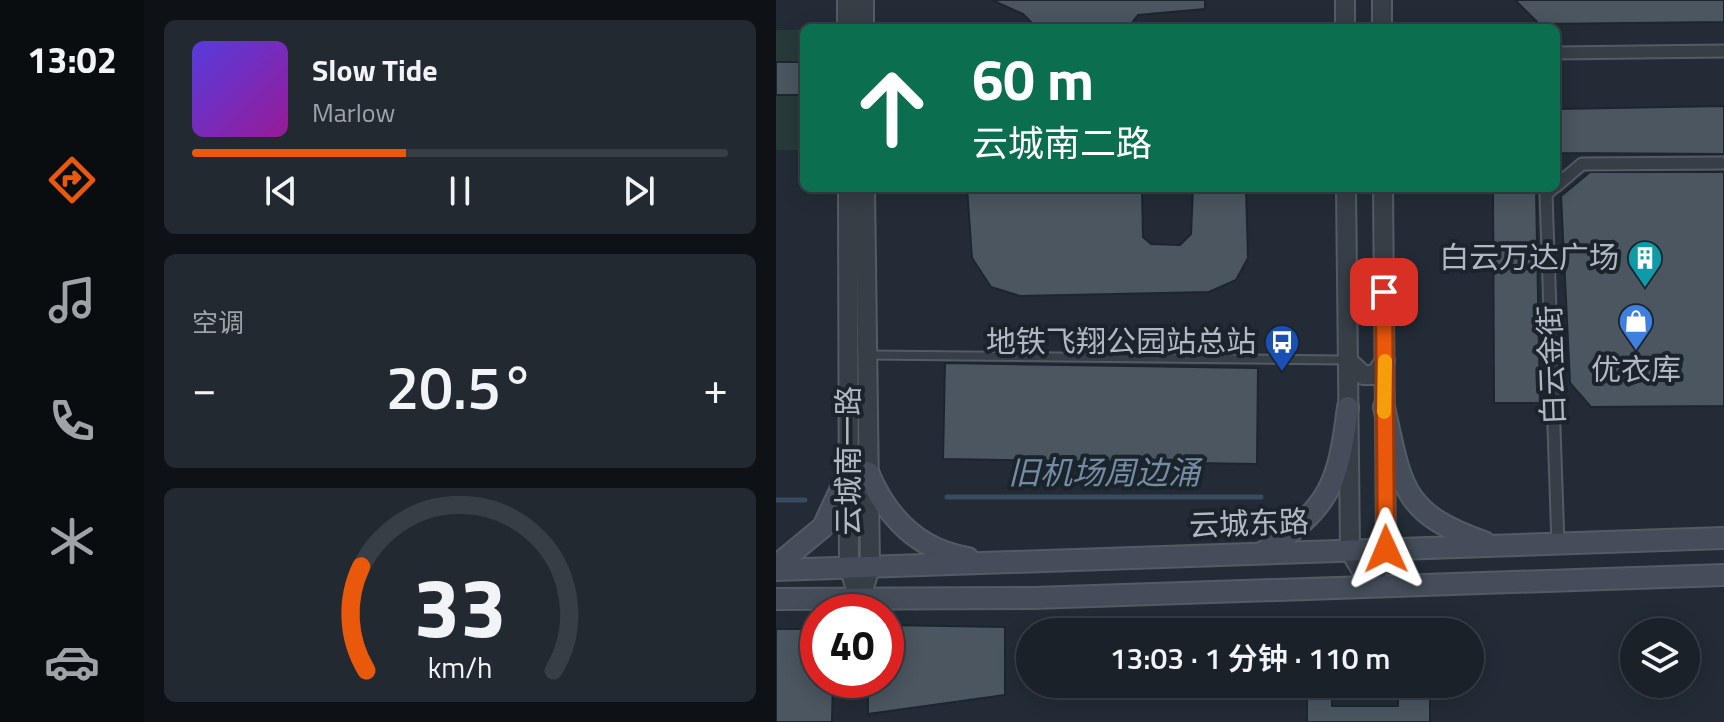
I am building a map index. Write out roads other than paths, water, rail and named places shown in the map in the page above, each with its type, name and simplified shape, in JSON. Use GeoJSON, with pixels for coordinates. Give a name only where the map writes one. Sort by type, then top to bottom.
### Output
{"type":"FeatureCollection","features":[{"type":"Feature","properties":{"kind":"main road"},"geometry":{"type":"LineString","coordinates":[[1262,553],[1297,529],[1326,496],[1341,461],[1348,407]]}},
{"type":"Feature","properties":{"kind":"main road"},"geometry":{"type":"LineString","coordinates":[[1384,407],[1395,457],[1410,498],[1427,516],[1449,530],[1496,546]]}},
{"type":"Feature","properties":{"kind":"main road"},"geometry":{"type":"LineString","coordinates":[[776,568],[823,527],[858,471],[905,530],[954,556],[991,561]]}},
{"type":"Feature","properties":{"kind":"main road","name":"云城东路"},"geometry":{"type":"LineString","coordinates":[[776,568],[1724,538]]}},
{"type":"Feature","properties":{"kind":"main road"},"geometry":{"type":"LineString","coordinates":[[957,564],[944,584],[951,594],[961,600]]}},
{"type":"Feature","properties":{"kind":"main road"},"geometry":{"type":"LineString","coordinates":[[904,601],[1724,575]]}},
{"type":"Feature","properties":{"kind":"main road"},"geometry":{"type":"LineString","coordinates":[[776,599],[800,600]]}},
{"type":"Feature","properties":{"kind":"street"},"geometry":{"type":"LineString","coordinates":[[847,0],[847,24]]}},
{"type":"Feature","properties":{"kind":"street"},"geometry":{"type":"LineString","coordinates":[[864,0],[864,24]]}},
{"type":"Feature","properties":{"kind":"street"},"geometry":{"type":"LineString","coordinates":[[1345,0],[1345,24]]}},
{"type":"Feature","properties":{"kind":"street"},"geometry":{"type":"LineString","coordinates":[[1382,0],[1382,24]]}},
{"type":"Feature","properties":{"kind":"street"},"geometry":{"type":"LineString","coordinates":[[1560,53],[1724,51]]}},
{"type":"Feature","properties":{"kind":"street","name":"白云金街"},"geometry":{"type":"LineString","coordinates":[[1560,183],[1582,164],[1724,163]]}},
{"type":"Feature","properties":{"kind":"street","name":"云城南一路"},"geometry":{"type":"LineString","coordinates":[[848,192],[858,471],[870,567],[862,594]]}},
{"type":"Feature","properties":{"kind":"street","name":"云城南一路"},"geometry":{"type":"LineString","coordinates":[[858,594],[849,567],[866,355],[865,192]]}},
{"type":"Feature","properties":{"kind":"street"},"geometry":{"type":"LineString","coordinates":[[1346,192],[1350,551],[1371,586]]}},
{"type":"Feature","properties":{"kind":"street"},"geometry":{"type":"LineString","coordinates":[[1371,586],[1386,549],[1383,192]]}},
{"type":"Feature","properties":{"kind":"street","name":"白云金街"},"geometry":{"type":"LineString","coordinates":[[1549,192],[1546,194],[1558,545]]}},
{"type":"Feature","properties":{"kind":"street"},"geometry":{"type":"LineString","coordinates":[[1347,360],[1363,375],[1375,375],[1385,361]]}},
{"type":"Feature","properties":{"kind":"lane"},"geometry":{"type":"LineString","coordinates":[[866,355],[1347,360]]}},
{"type":"Feature","properties":{"kind":"waterway","name":"旧机场周边涌"},"geometry":{"type":"LineString","coordinates":[[947,497],[1261,497]]}},
{"type":"Feature","properties":{"kind":"waterway","name":"旧机场周边涌"},"geometry":{"type":"LineString","coordinates":[[776,500],[805,500]]}},
{"type":"Feature","properties":{"kind":"place","name":"白云万达广场"},"geometry":{"type":"Point","coordinates":[1645,289]}},
{"type":"Feature","properties":{"kind":"place","name":"优衣库"},"geometry":{"type":"Point","coordinates":[1636,352]}},
{"type":"Feature","properties":{"kind":"place","name":"地铁飞翔公园站总站"},"geometry":{"type":"Point","coordinates":[1282,373]}}]}
